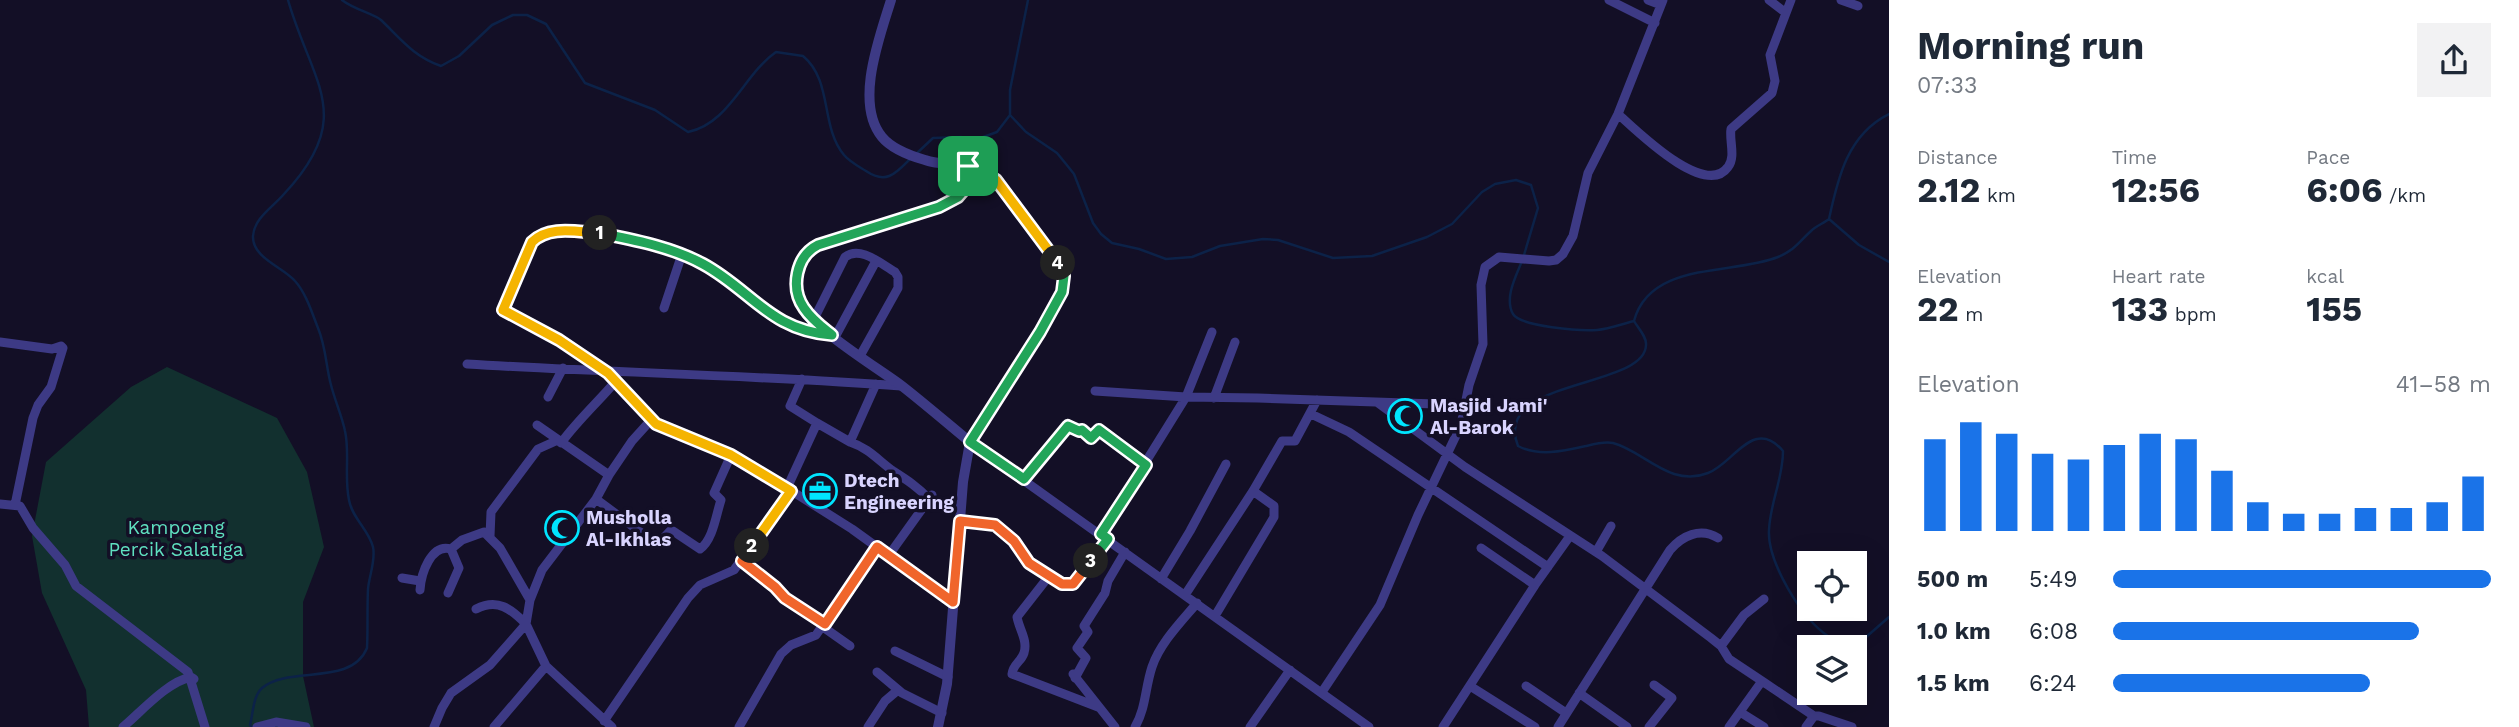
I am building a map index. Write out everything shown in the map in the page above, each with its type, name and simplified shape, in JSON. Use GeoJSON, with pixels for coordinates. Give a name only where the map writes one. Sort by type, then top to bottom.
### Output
{"type":"FeatureCollection","features":[{"type":"Feature","properties":{"kind":"street"},"geometry":{"type":"LineString","coordinates":[[891,0],[870,76],[870,103],[876,128],[883,139],[894,146],[931,162],[968,166],[996,180],[1058,263],[1064,282],[1062,292],[1040,332],[970,442],[963,482],[948,677],[938,727]]}},
{"type":"Feature","properties":{"kind":"street"},"geometry":{"type":"LineString","coordinates":[[1609,0],[1655,23]]}},
{"type":"Feature","properties":{"kind":"street"},"geometry":{"type":"LineString","coordinates":[[1322,692],[1381,605],[1461,425],[1469,385],[1483,344],[1482,273],[1488,263],[1499,257],[1556,260],[1568,247],[1578,220],[1588,173],[1618,114],[1662,3],[1648,0]]}},
{"type":"Feature","properties":{"kind":"street"},"geometry":{"type":"LineString","coordinates":[[1769,0],[1786,13]]}},
{"type":"Feature","properties":{"kind":"street"},"geometry":{"type":"LineString","coordinates":[[1618,114],[1673,159],[1696,174],[1720,173],[1728,168],[1731,160],[1731,129],[1767,99],[1774,89],[1775,78],[1770,55],[1791,0]]}},
{"type":"Feature","properties":{"kind":"street"},"geometry":{"type":"LineString","coordinates":[[1841,0],[1858,6]]}},
{"type":"Feature","properties":{"kind":"street"},"geometry":{"type":"LineString","coordinates":[[968,166],[971,182],[958,197],[924,212],[810,249],[797,272],[797,288],[802,305],[813,321],[901,386],[970,442],[1368,727]]}},
{"type":"Feature","properties":{"kind":"street"},"geometry":{"type":"LineString","coordinates":[[834,336],[804,331],[773,317],[703,263],[682,254],[600,233],[544,233],[532,242],[503,310],[559,340],[608,373],[651,419],[668,430],[731,455],[789,489],[889,555],[953,602]]}},
{"type":"Feature","properties":{"kind":"street"},"geometry":{"type":"LineString","coordinates":[[813,321],[845,257],[853,252],[859,252],[895,272],[898,288],[860,356]]}},
{"type":"Feature","properties":{"kind":"street"},"geometry":{"type":"LineString","coordinates":[[664,308],[682,254]]}},
{"type":"Feature","properties":{"kind":"street"},"geometry":{"type":"LineString","coordinates":[[834,336],[876,261]]}},
{"type":"Feature","properties":{"kind":"street"},"geometry":{"type":"LineString","coordinates":[[960,521],[995,525],[1017,544],[1027,562],[1063,585],[1073,584],[1105,537],[1186,397],[1212,332]]}},
{"type":"Feature","properties":{"kind":"street"},"geometry":{"type":"LineString","coordinates":[[0,342],[63,348],[51,387],[38,405],[33,418],[15,505]]}},
{"type":"Feature","properties":{"kind":"street"},"geometry":{"type":"LineString","coordinates":[[1214,398],[1235,342]]}},
{"type":"Feature","properties":{"kind":"street"},"geometry":{"type":"LineString","coordinates":[[467,364],[901,386]]}},
{"type":"Feature","properties":{"kind":"street"},"geometry":{"type":"LineString","coordinates":[[548,397],[563,368]]}},
{"type":"Feature","properties":{"kind":"street"},"geometry":{"type":"LineString","coordinates":[[802,379],[790,406],[870,451],[931,497],[889,555]]}},
{"type":"Feature","properties":{"kind":"street"},"geometry":{"type":"LineString","coordinates":[[490,536],[491,512],[538,449],[560,441],[616,381]]}},
{"type":"Feature","properties":{"kind":"street"},"geometry":{"type":"LineString","coordinates":[[850,442],[876,384]]}},
{"type":"Feature","properties":{"kind":"street"},"geometry":{"type":"LineString","coordinates":[[1095,391],[1186,397],[1466,405]]}},
{"type":"Feature","properties":{"kind":"street"},"geometry":{"type":"LineString","coordinates":[[1185,595],[1253,491],[1282,441],[1295,441],[1317,400]]}},
{"type":"Feature","properties":{"kind":"street"},"geometry":{"type":"LineString","coordinates":[[1378,403],[1447,454],[1596,552],[1647,589],[1721,646],[1729,659],[1814,716],[1852,727]]}},
{"type":"Feature","properties":{"kind":"street"},"geometry":{"type":"LineString","coordinates":[[1311,414],[1349,432],[1548,567]]}},
{"type":"Feature","properties":{"kind":"street"},"geometry":{"type":"LineString","coordinates":[[434,727],[452,693],[490,664],[526,624],[530,600],[542,570],[596,499],[608,475],[632,441],[651,419]]}},
{"type":"Feature","properties":{"kind":"street"},"geometry":{"type":"LineString","coordinates":[[476,609],[487,604],[499,604],[510,609],[526,624],[546,666],[608,724],[696,589],[729,573],[742,561],[789,489],[817,423]]}},
{"type":"Feature","properties":{"kind":"street"},"geometry":{"type":"LineString","coordinates":[[537,425],[608,475]]}},
{"type":"Feature","properties":{"kind":"street"},"geometry":{"type":"LineString","coordinates":[[1024,479],[1068,426],[1082,430],[1091,438],[1099,430],[1146,465]]}},
{"type":"Feature","properties":{"kind":"street"},"geometry":{"type":"LineString","coordinates":[[596,499],[655,543],[658,544],[673,531],[700,549],[705,545],[715,522],[721,500],[714,493],[731,455]]}},
{"type":"Feature","properties":{"kind":"street"},"geometry":{"type":"LineString","coordinates":[[1161,579],[1227,464]]}},
{"type":"Feature","properties":{"kind":"street"},"geometry":{"type":"LineString","coordinates":[[1215,616],[1274,517],[1274,506],[1253,491]]}},
{"type":"Feature","properties":{"kind":"street"},"geometry":{"type":"LineString","coordinates":[[0,505],[15,505],[22,509],[33,528],[65,565],[76,586],[188,672],[196,681],[208,727]]}},
{"type":"Feature","properties":{"kind":"street"},"geometry":{"type":"LineString","coordinates":[[1596,552],[1611,526]]}},
{"type":"Feature","properties":{"kind":"street"},"geometry":{"type":"LineString","coordinates":[[451,549],[477,532],[484,532],[500,548],[530,600]]}},
{"type":"Feature","properties":{"kind":"street"},"geometry":{"type":"LineString","coordinates":[[1558,727],[1647,589],[1662,560],[1679,539],[1702,533],[1718,538]]}},
{"type":"Feature","properties":{"kind":"street"},"geometry":{"type":"LineString","coordinates":[[1443,727],[1570,536]]}},
{"type":"Feature","properties":{"kind":"street"},"geometry":{"type":"LineString","coordinates":[[402,578],[420,586],[436,551],[444,547],[451,549]]}},
{"type":"Feature","properties":{"kind":"street"},"geometry":{"type":"LineString","coordinates":[[739,727],[781,654],[791,645],[816,635],[877,547]]}},
{"type":"Feature","properties":{"kind":"street"},"geometry":{"type":"LineString","coordinates":[[1480,548],[1535,585]]}},
{"type":"Feature","properties":{"kind":"street"},"geometry":{"type":"LineString","coordinates":[[448,593],[459,568],[451,549]]}},
{"type":"Feature","properties":{"kind":"street"},"geometry":{"type":"LineString","coordinates":[[1115,727],[1073,676],[1086,658],[1077,648],[1088,632],[1084,625],[1105,593],[1108,581],[1125,552]]}},
{"type":"Feature","properties":{"kind":"street"},"geometry":{"type":"LineString","coordinates":[[742,561],[785,598],[850,646]]}},
{"type":"Feature","properties":{"kind":"street"},"geometry":{"type":"LineString","coordinates":[[1049,576],[1017,617],[1025,641],[1024,652],[1012,668],[1012,674],[1098,707]]}},
{"type":"Feature","properties":{"kind":"street"},"geometry":{"type":"LineString","coordinates":[[1721,646],[1742,618],[1764,599]]}},
{"type":"Feature","properties":{"kind":"street"},"geometry":{"type":"LineString","coordinates":[[1135,727],[1145,702],[1153,663],[1173,632],[1197,603]]}},
{"type":"Feature","properties":{"kind":"street"},"geometry":{"type":"LineString","coordinates":[[895,651],[948,677]]}},
{"type":"Feature","properties":{"kind":"street"},"geometry":{"type":"LineString","coordinates":[[495,727],[546,666]]}},
{"type":"Feature","properties":{"kind":"street"},"geometry":{"type":"LineString","coordinates":[[1250,727],[1290,670]]}},
{"type":"Feature","properties":{"kind":"street"},"geometry":{"type":"LineString","coordinates":[[877,672],[898,690],[942,713]]}},
{"type":"Feature","properties":{"kind":"street"},"geometry":{"type":"LineString","coordinates":[[123,727],[181,679],[191,677]]}},
{"type":"Feature","properties":{"kind":"street"},"geometry":{"type":"LineString","coordinates":[[1729,727],[1762,681]]}},
{"type":"Feature","properties":{"kind":"street"},"geometry":{"type":"LineString","coordinates":[[1649,727],[1672,698],[1654,685]]}},
{"type":"Feature","properties":{"kind":"street"},"geometry":{"type":"LineString","coordinates":[[1470,686],[1535,727]]}},
{"type":"Feature","properties":{"kind":"street"},"geometry":{"type":"LineString","coordinates":[[1526,686],[1566,713]]}},
{"type":"Feature","properties":{"kind":"street"},"geometry":{"type":"LineString","coordinates":[[868,727],[885,701],[898,690]]}},
{"type":"Feature","properties":{"kind":"street"},"geometry":{"type":"LineString","coordinates":[[1579,693],[1627,727]]}},
{"type":"Feature","properties":{"kind":"street"},"geometry":{"type":"LineString","coordinates":[[1740,712],[1764,727]]}},
{"type":"Feature","properties":{"kind":"street"},"geometry":{"type":"LineString","coordinates":[[1806,727],[1814,716]]}},
{"type":"Feature","properties":{"kind":"street"},"geometry":{"type":"LineString","coordinates":[[259,727],[276,722],[306,727]]}},
{"type":"Feature","properties":{"kind":"green space","name":"Kampoeng Percik Salatiga"},"geometry":{"type":"Polygon","coordinates":[[[167,367],[277,418],[307,472],[324,547],[303,602],[303,676],[314,727],[89,727],[86,690],[42,593],[32,536],[46,462],[131,387],[167,367]]]}},
{"type":"Feature","properties":{"kind":"waterway"},"geometry":{"type":"LineString","coordinates":[[252,727],[250,725],[255,700],[262,688],[274,681],[334,672],[359,660],[367,648],[368,589],[374,557],[371,541],[353,513],[349,500],[345,431],[318,328],[299,286],[263,256],[254,244],[253,236],[257,224],[306,167],[319,143],[324,120],[317,78],[288,0]]}},
{"type":"Feature","properties":{"kind":"waterway"},"geometry":{"type":"LineString","coordinates":[[342,0],[378,18],[415,52],[441,66],[459,56],[492,25],[513,15],[527,15],[546,24],[585,83],[655,110],[688,132],[715,119],[776,52],[803,56],[819,78],[832,131],[846,157],[880,177],[896,172],[911,158]]}},
{"type":"Feature","properties":{"kind":"waterway"},"geometry":{"type":"LineString","coordinates":[[916,154],[933,138],[961,137],[975,140],[997,132],[1010,115],[1010,90],[1028,0]]}},
{"type":"Feature","properties":{"kind":"waterway"},"geometry":{"type":"LineString","coordinates":[[1522,261],[1512,287],[1510,301],[1513,314],[1518,318],[1552,327],[1589,330],[1606,329],[1634,321],[1643,302],[1657,288],[1675,279],[1760,262],[1793,249],[1813,229],[1829,219],[1841,173],[1854,145],[1875,123],[1889,114]]}},
{"type":"Feature","properties":{"kind":"waterway"},"geometry":{"type":"LineString","coordinates":[[1010,115],[1026,132],[1057,153],[1074,174],[1093,223],[1101,234],[1112,243],[1166,259],[1192,257],[1220,246],[1263,239],[1278,240],[1333,258],[1372,256],[1427,237],[1452,224],[1482,192],[1495,184],[1516,180],[1531,185],[1538,208],[1524,255]]}},
{"type":"Feature","properties":{"kind":"waterway"},"geometry":{"type":"LineString","coordinates":[[1829,219],[1859,245],[1889,262]]}},
{"type":"Feature","properties":{"kind":"waterway"},"geometry":{"type":"LineString","coordinates":[[1634,321],[1646,342],[1639,359],[1622,370],[1546,396],[1526,408],[1516,424],[1518,446],[1534,451],[1552,452],[1613,443],[1669,472],[1694,476],[1717,468],[1753,440],[1763,438],[1772,442],[1783,451],[1770,520],[1770,543],[1780,573],[1797,604],[1828,636],[1853,645],[1889,617]]}},
{"type":"Feature","properties":{"kind":"place","name":"Masjid Jami' Al-Barok"},"geometry":{"type":"Point","coordinates":[1405,416]}},
{"type":"Feature","properties":{"kind":"place","name":"Dtech Engineering"},"geometry":{"type":"Point","coordinates":[820,491]}},
{"type":"Feature","properties":{"kind":"place","name":"Musholla Al-Ikhlas"},"geometry":{"type":"Point","coordinates":[562,528]}},
{"type":"Feature","properties":{"kind":"route"},"geometry":{"type":"LineString","coordinates":[[968,166],[985,173],[1006,190],[1058,263],[1064,276],[1062,292],[1040,332],[970,442],[1024,479],[1068,426],[1080,432],[1082,430],[1091,438],[1099,430],[1146,465],[1101,534],[1108,539],[1071,585],[1062,584],[1027,562],[1017,544],[995,525],[960,521],[953,602],[877,547],[825,624],[785,598],[742,561],[791,491],[717,448],[656,424],[608,373],[559,340],[503,310],[532,242],[538,236],[557,231],[600,233],[658,247],[703,263],[773,317],[804,331],[832,335],[813,321],[802,305],[797,288],[797,272],[810,249],[939,207],[967,190],[971,182],[968,166]]}}]}
